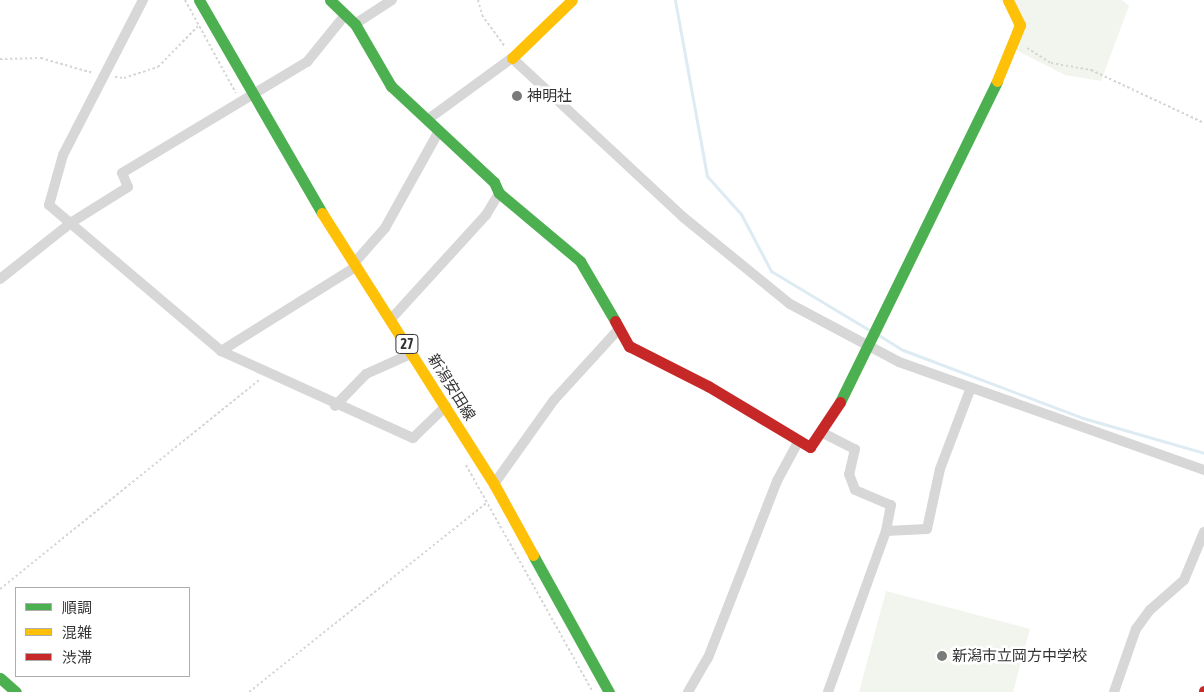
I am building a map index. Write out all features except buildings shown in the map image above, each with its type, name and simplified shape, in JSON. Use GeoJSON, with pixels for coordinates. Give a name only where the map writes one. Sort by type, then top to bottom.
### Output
{"type":"FeatureCollection","features":[{"type":"Feature","properties":{"kind":"street"},"geometry":{"type":"LineString","coordinates":[[143,0],[63,155],[48,205],[72,222],[221,352],[268,372],[335,406],[413,438],[446,406]]}},
{"type":"Feature","properties":{"kind":"street","name":"新潟安田線"},"geometry":{"type":"LineString","coordinates":[[199,0],[252,97],[497,489],[609,692]]}},
{"type":"Feature","properties":{"kind":"street"},"geometry":{"type":"LineString","coordinates":[[330,0],[355,24],[391,86],[494,182],[499,193],[558,238],[580,261],[616,331],[629,346],[708,386],[798,442],[810,447],[823,433],[867,348],[1017,41],[1020,25],[1008,0]]}},
{"type":"Feature","properties":{"kind":"street"},"geometry":{"type":"LineString","coordinates":[[355,24],[392,0]]}},
{"type":"Feature","properties":{"kind":"street"},"geometry":{"type":"LineString","coordinates":[[427,120],[512,58],[572,0]]}},
{"type":"Feature","properties":{"kind":"street"},"geometry":{"type":"LineString","coordinates":[[0,279],[72,222],[128,187],[122,174],[307,62],[345,14]]}},
{"type":"Feature","properties":{"kind":"street"},"geometry":{"type":"LineString","coordinates":[[512,58],[620,160],[767,287],[867,348],[970,390],[1204,470]]}},
{"type":"Feature","properties":{"kind":"street"},"geometry":{"type":"LineString","coordinates":[[221,352],[357,264],[385,228],[439,130]]}},
{"type":"Feature","properties":{"kind":"street"},"geometry":{"type":"LineString","coordinates":[[391,318],[486,215],[499,193]]}},
{"type":"Feature","properties":{"kind":"street"},"geometry":{"type":"LineString","coordinates":[[497,489],[554,400],[616,331]]}},
{"type":"Feature","properties":{"kind":"street"},"geometry":{"type":"LineString","coordinates":[[335,406],[366,374],[413,353]]}},
{"type":"Feature","properties":{"kind":"street"},"geometry":{"type":"LineString","coordinates":[[886,531],[927,529],[940,468],[970,390]]}},
{"type":"Feature","properties":{"kind":"street"},"geometry":{"type":"LineString","coordinates":[[823,433],[855,449],[850,474],[855,490],[891,505],[886,531],[828,692]]}},
{"type":"Feature","properties":{"kind":"street"},"geometry":{"type":"LineString","coordinates":[[688,692],[708,658],[777,481],[798,442]]}},
{"type":"Feature","properties":{"kind":"street"},"geometry":{"type":"LineString","coordinates":[[1114,692],[1136,628],[1150,610],[1184,580],[1204,532]]}},
{"type":"Feature","properties":{"kind":"street"},"geometry":{"type":"LineString","coordinates":[[0,678],[16,692]]}},
{"type":"Feature","properties":{"kind":"path"},"geometry":{"type":"LineString","coordinates":[[478,0],[482,15],[512,58]]}},
{"type":"Feature","properties":{"kind":"path"},"geometry":{"type":"LineString","coordinates":[[1017,41],[1051,63],[1091,70],[1204,123]]}},
{"type":"Feature","properties":{"kind":"path"},"geometry":{"type":"LineString","coordinates":[[0,589],[268,372]]}},
{"type":"Feature","properties":{"kind":"path"},"geometry":{"type":"LineString","coordinates":[[249,692],[497,489]]}},
{"type":"Feature","properties":{"kind":"shaded area"},"geometry":{"type":"Polygon","coordinates":[[[1005,0],[1122,0],[1129,6],[1101,81],[1065,75],[1010,47],[1015,11],[1005,0]]]}},
{"type":"Feature","properties":{"kind":"shaded area","name":"新潟市立岡方中学校"},"geometry":{"type":"Polygon","coordinates":[[[886,591],[1030,629],[1013,692],[859,692],[886,591]]]}},
{"type":"Feature","properties":{"kind":"waterway"},"geometry":{"type":"LineString","coordinates":[[675,0],[707,176],[741,214],[771,271],[871,331]]}},
{"type":"Feature","properties":{"kind":"waterway"},"geometry":{"type":"LineString","coordinates":[[877,334],[903,350],[1083,418],[1204,453]]}},
{"type":"Feature","properties":{"kind":"traffic: fast"},"geometry":{"type":"LineString","coordinates":[[199,0],[322,213]]}},
{"type":"Feature","properties":{"kind":"traffic: fast"},"geometry":{"type":"LineString","coordinates":[[330,0],[355,24],[391,86],[494,182],[499,193],[580,261],[615,321]]}},
{"type":"Feature","properties":{"kind":"traffic: fast"},"geometry":{"type":"LineString","coordinates":[[840,402],[997,81]]}},
{"type":"Feature","properties":{"kind":"traffic: fast"},"geometry":{"type":"LineString","coordinates":[[533,555],[609,692]]}},
{"type":"Feature","properties":{"kind":"traffic: fast"},"geometry":{"type":"LineString","coordinates":[[0,678],[16,692]]}},
{"type":"Feature","properties":{"kind":"traffic: slow"},"geometry":{"type":"LineString","coordinates":[[512,58],[572,0]]}},
{"type":"Feature","properties":{"kind":"traffic: slow"},"geometry":{"type":"LineString","coordinates":[[997,81],[1020,25],[1008,0]]}},
{"type":"Feature","properties":{"kind":"traffic: slow"},"geometry":{"type":"LineString","coordinates":[[322,213],[494,484],[533,555]]}},
{"type":"Feature","properties":{"kind":"traffic: jam"},"geometry":{"type":"LineString","coordinates":[[615,321],[629,346],[708,386],[810,447],[840,402]]}},
{"type":"Feature","properties":{"kind":"place","name":"神明社"},"geometry":{"type":"Point","coordinates":[517,96]}},
{"type":"Feature","properties":{"kind":"place","name":"新潟市立岡方中学校"},"geometry":{"type":"Point","coordinates":[942,656]}}]}
